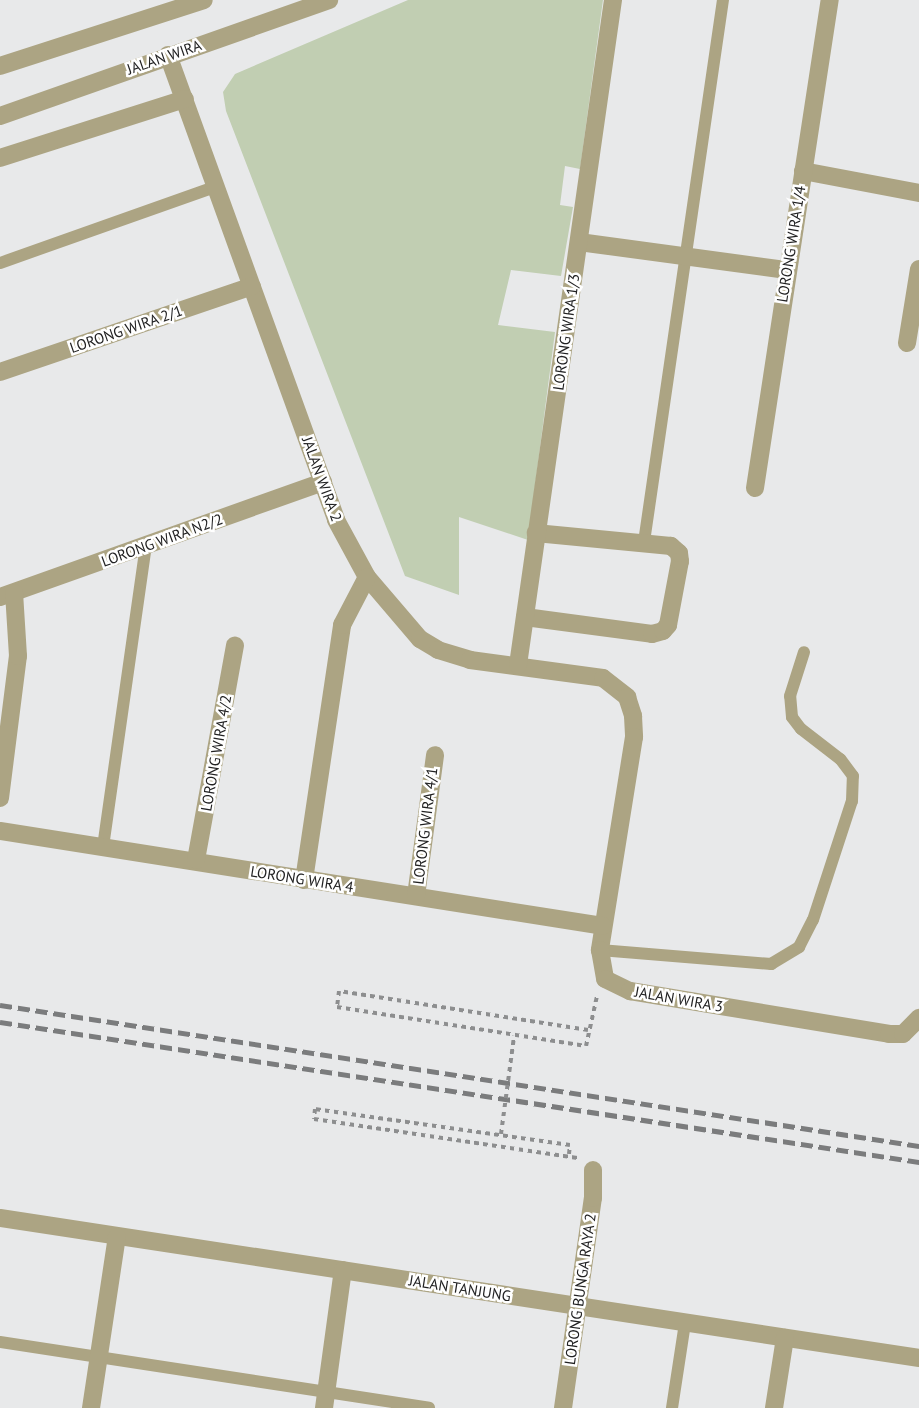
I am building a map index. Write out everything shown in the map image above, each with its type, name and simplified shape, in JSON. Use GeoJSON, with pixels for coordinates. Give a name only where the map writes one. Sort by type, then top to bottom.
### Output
{"type":"FeatureCollection","features":[{"type":"Feature","properties":{"kind":"street"},"geometry":{"type":"LineString","coordinates":[[0,66],[204,0]]}},
{"type":"Feature","properties":{"kind":"street","name":"JALAN WIRA"},"geometry":{"type":"LineString","coordinates":[[0,116],[328,0]]}},
{"type":"Feature","properties":{"kind":"street","name":"LORONG WIRA 1/3"},"geometry":{"type":"LineString","coordinates":[[519,665],[613,0]]}},
{"type":"Feature","properties":{"kind":"street","name":"LORONG WIRA 1/4"},"geometry":{"type":"LineString","coordinates":[[755,488],[830,0]]}},
{"type":"Feature","properties":{"kind":"street","name":"JALAN WIRA 2"},"geometry":{"type":"LineString","coordinates":[[168,56],[217,186],[336,520],[367,577],[420,639],[438,650],[470,660],[603,678],[627,697],[633,716],[634,737]]}},
{"type":"Feature","properties":{"kind":"street"},"geometry":{"type":"LineString","coordinates":[[0,158],[185,99]]}},
{"type":"Feature","properties":{"kind":"street"},"geometry":{"type":"LineString","coordinates":[[803,171],[919,193]]}},
{"type":"Feature","properties":{"kind":"street"},"geometry":{"type":"LineString","coordinates":[[579,242],[787,270]]}},
{"type":"Feature","properties":{"kind":"street"},"geometry":{"type":"LineString","coordinates":[[908,343],[919,269]]}},
{"type":"Feature","properties":{"kind":"street","name":"LORONG WIRA 2/1"},"geometry":{"type":"LineString","coordinates":[[0,372],[252,286]]}},
{"type":"Feature","properties":{"kind":"street","name":"LORONG WIRA N2/2"},"geometry":{"type":"LineString","coordinates":[[7,595],[322,482]]}},
{"type":"Feature","properties":{"kind":"street"},"geometry":{"type":"LineString","coordinates":[[525,616],[652,634],[663,631],[668,625],[680,553],[671,546],[644,542],[536,533]]}},
{"type":"Feature","properties":{"kind":"street"},"geometry":{"type":"LineString","coordinates":[[304,880],[342,626],[367,577]]}},
{"type":"Feature","properties":{"kind":"street"},"geometry":{"type":"LineString","coordinates":[[0,798],[6,721],[18,656],[7,595]]}},
{"type":"Feature","properties":{"kind":"street","name":"LORONG WIRA 4/2"},"geometry":{"type":"LineString","coordinates":[[196,861],[235,646]]}},
{"type":"Feature","properties":{"kind":"street","name":"JALAN WIRA 3"},"geometry":{"type":"LineString","coordinates":[[634,737],[600,950],[605,979],[630,991],[889,1034],[903,1034],[919,1018]]}},
{"type":"Feature","properties":{"kind":"street","name":"LORONG WIRA 4/1"},"geometry":{"type":"LineString","coordinates":[[416,896],[435,755]]}},
{"type":"Feature","properties":{"kind":"street","name":"LORONG WIRA 4"},"geometry":{"type":"LineString","coordinates":[[0,831],[603,926]]}},
{"type":"Feature","properties":{"kind":"street","name":"LORONG BUNGA RAYA 2"},"geometry":{"type":"LineString","coordinates":[[563,1408],[593,1198],[592,1170]]}},
{"type":"Feature","properties":{"kind":"street","name":"JALAN TANJUNG"},"geometry":{"type":"LineString","coordinates":[[0,1218],[919,1358]]}},
{"type":"Feature","properties":{"kind":"street"},"geometry":{"type":"LineString","coordinates":[[91,1408],[117,1237]]}},
{"type":"Feature","properties":{"kind":"street"},"geometry":{"type":"LineString","coordinates":[[325,1400],[343,1270]]}},
{"type":"Feature","properties":{"kind":"street"},"geometry":{"type":"LineString","coordinates":[[774,1408],[785,1338]]}},
{"type":"Feature","properties":{"kind":"lane"},"geometry":{"type":"LineString","coordinates":[[644,542],[723,0]]}},
{"type":"Feature","properties":{"kind":"lane"},"geometry":{"type":"LineString","coordinates":[[0,263],[217,186]]}},
{"type":"Feature","properties":{"kind":"lane"},"geometry":{"type":"LineString","coordinates":[[103,847],[146,546]]}},
{"type":"Feature","properties":{"kind":"lane"},"geometry":{"type":"LineString","coordinates":[[600,950],[771,964],[799,947],[813,920],[852,801],[853,776],[840,759],[801,729],[792,717],[790,696],[804,652]]}},
{"type":"Feature","properties":{"kind":"lane"},"geometry":{"type":"LineString","coordinates":[[672,1408],[685,1323]]}},
{"type":"Feature","properties":{"kind":"lane"},"geometry":{"type":"LineString","coordinates":[[0,1342],[99,1356],[325,1400],[429,1408]]}},
{"type":"Feature","properties":{"kind":"path"},"geometry":{"type":"LineString","coordinates":[[588,1030],[339,991],[337,1007],[586,1046],[595,1000]]}},
{"type":"Feature","properties":{"kind":"path"},"geometry":{"type":"LineString","coordinates":[[501,1134],[514,1036]]}},
{"type":"Feature","properties":{"kind":"path"},"geometry":{"type":"LineString","coordinates":[[315,1109],[501,1134],[570,1145],[569,1155],[314,1119],[315,1109]]}},
{"type":"Feature","properties":{"kind":"green space"},"geometry":{"type":"Polygon","coordinates":[[[408,0],[603,0],[580,169],[565,166],[560,205],[573,207],[561,276],[511,270],[498,325],[555,332],[528,540],[459,517],[459,595],[405,576],[226,111],[223,92],[235,74],[408,0]]]}},
{"type":"Feature","properties":{"kind":"railway"},"geometry":{"type":"LineString","coordinates":[[0,1005],[919,1146]]}},
{"type":"Feature","properties":{"kind":"railway"},"geometry":{"type":"LineString","coordinates":[[0,1022],[919,1162]]}}]}
